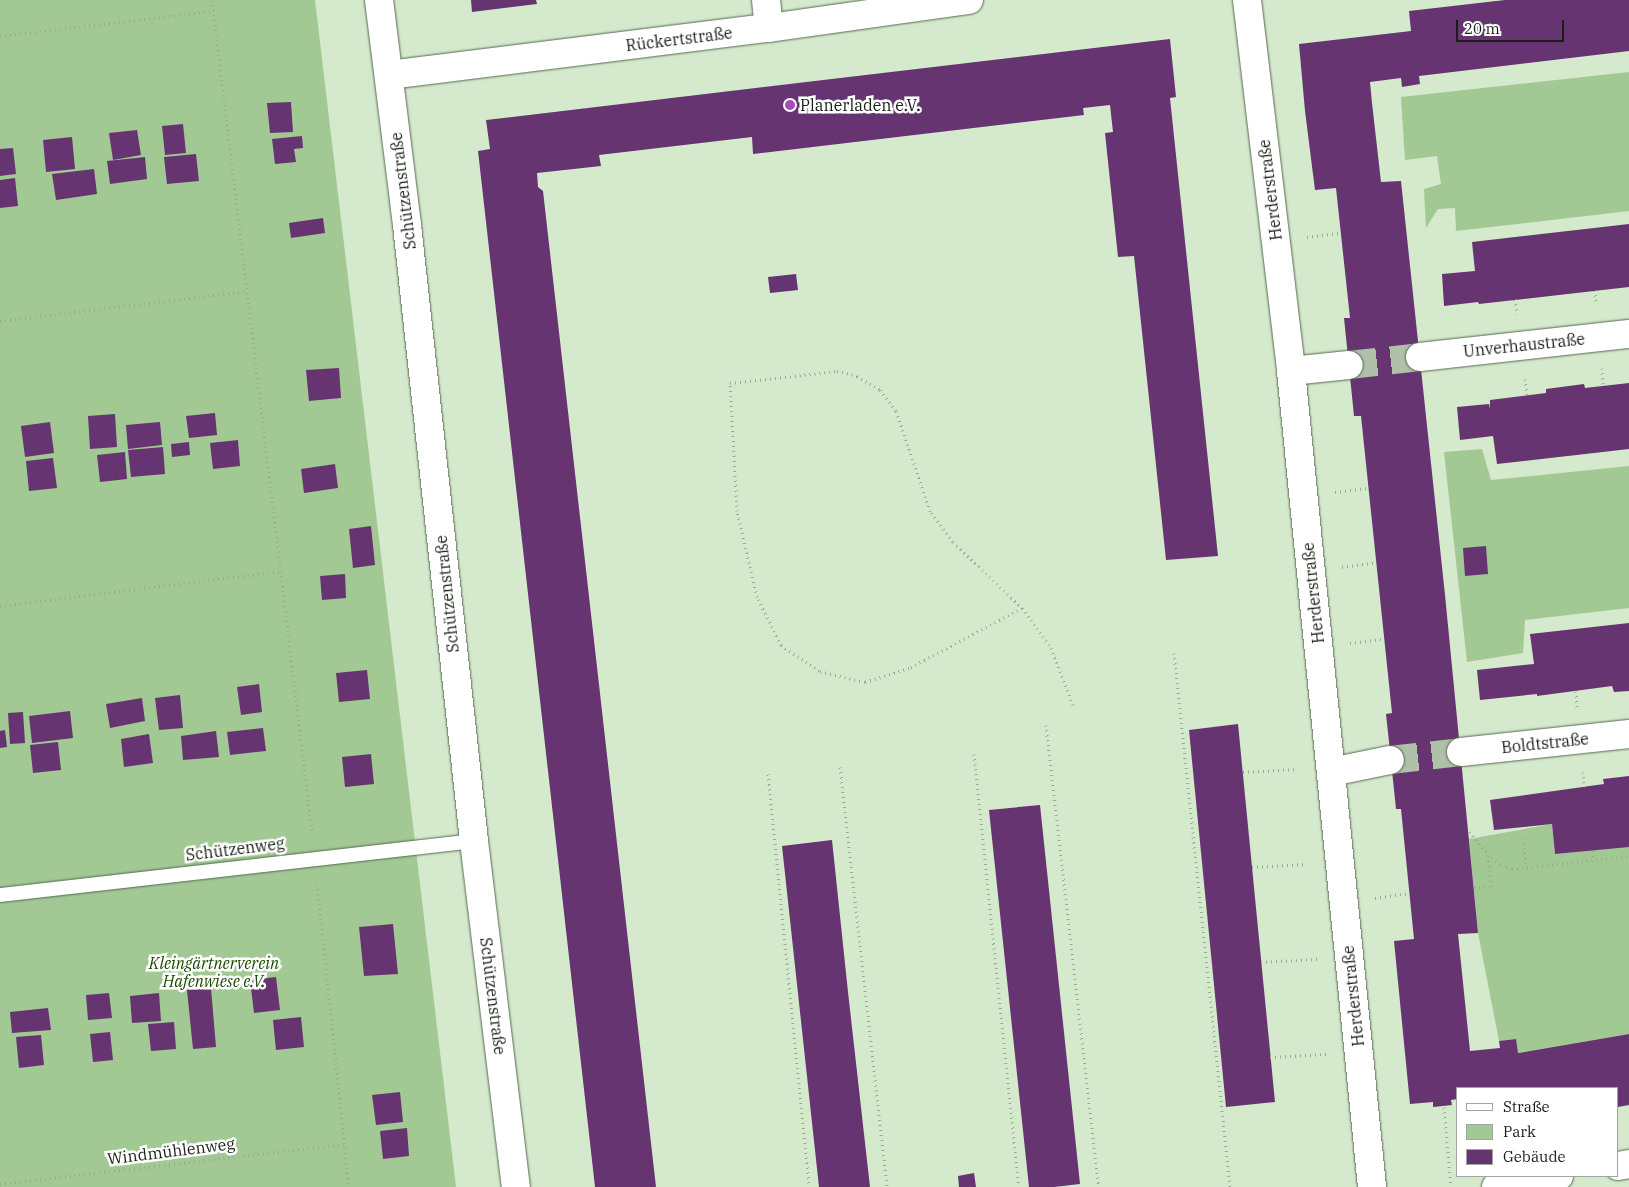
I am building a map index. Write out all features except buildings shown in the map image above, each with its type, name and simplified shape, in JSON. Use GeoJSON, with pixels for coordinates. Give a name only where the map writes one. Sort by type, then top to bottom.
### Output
{"type":"FeatureCollection","features":[{"type":"Feature","properties":{"kind":"street","name":"Schützenstraße"},"geometry":{"type":"LineString","coordinates":[[379,0],[389,75],[474,840],[516,1187]]}},
{"type":"Feature","properties":{"kind":"street"},"geometry":{"type":"LineString","coordinates":[[766,0],[769,28]]}},
{"type":"Feature","properties":{"kind":"street","name":"Rückertstraße"},"geometry":{"type":"LineString","coordinates":[[389,75],[769,28],[969,0]]}},
{"type":"Feature","properties":{"kind":"street","name":"Herderstraße"},"geometry":{"type":"LineString","coordinates":[[1247,0],[1291,371],[1372,1187]]}},
{"type":"Feature","properties":{"kind":"street","name":"Unverhaustraße"},"geometry":{"type":"LineString","coordinates":[[1420,357],[1629,334]]}},
{"type":"Feature","properties":{"kind":"street"},"geometry":{"type":"LineString","coordinates":[[1291,371],[1349,365]]}},
{"type":"Feature","properties":{"kind":"street","name":"Boldtstraße"},"geometry":{"type":"LineString","coordinates":[[1462,752],[1629,734]]}},
{"type":"Feature","properties":{"kind":"street"},"geometry":{"type":"LineString","coordinates":[[1331,769],[1390,760]]}},
{"type":"Feature","properties":{"kind":"street"},"geometry":{"type":"LineString","coordinates":[[1496,1187],[1553,1177]]}},
{"type":"Feature","properties":{"kind":"lane","name":"Schützenweg"},"geometry":{"type":"LineString","coordinates":[[0,895],[474,840]]}},
{"type":"Feature","properties":{"kind":"path"},"geometry":{"type":"LineString","coordinates":[[212,0],[315,857],[349,1187]]}},
{"type":"Feature","properties":{"kind":"path"},"geometry":{"type":"LineString","coordinates":[[0,36],[212,11]]}},
{"type":"Feature","properties":{"kind":"path"},"geometry":{"type":"LineString","coordinates":[[0,321],[246,291]]}},
{"type":"Feature","properties":{"kind":"path"},"geometry":{"type":"LineString","coordinates":[[1022,608],[909,668],[865,682],[818,672],[781,645],[757,597],[737,511],[730,383],[837,371],[857,376],[880,390],[896,411],[931,513],[953,542],[1022,608],[1051,648],[1074,708]]}},
{"type":"Feature","properties":{"kind":"path"},"geometry":{"type":"LineString","coordinates":[[0,606],[280,571]]}},
{"type":"Feature","properties":{"kind":"path"},"geometry":{"type":"LineString","coordinates":[[1174,653],[1230,1187]]}},
{"type":"Feature","properties":{"kind":"path"},"geometry":{"type":"LineString","coordinates":[[1046,725],[1099,1187]]}},
{"type":"Feature","properties":{"kind":"path"},"geometry":{"type":"LineString","coordinates":[[974,754],[1019,1187]]}},
{"type":"Feature","properties":{"kind":"path"},"geometry":{"type":"LineString","coordinates":[[840,767],[887,1187]]}},
{"type":"Feature","properties":{"kind":"path"},"geometry":{"type":"LineString","coordinates":[[1243,772],[1331,769]]}},
{"type":"Feature","properties":{"kind":"path"},"geometry":{"type":"LineString","coordinates":[[768,774],[809,1187]]}},
{"type":"Feature","properties":{"kind":"path"},"geometry":{"type":"LineString","coordinates":[[1469,832],[1488,854],[1502,865],[1512,869],[1629,856]]}},
{"type":"Feature","properties":{"kind":"path"},"geometry":{"type":"LineString","coordinates":[[1523,838],[1526,868]]}},
{"type":"Feature","properties":{"kind":"path"},"geometry":{"type":"LineString","coordinates":[[1593,850],[1594,860]]}},
{"type":"Feature","properties":{"kind":"path"},"geometry":{"type":"LineString","coordinates":[[1474,888],[1492,886],[1488,854]]}},
{"type":"Feature","properties":{"kind":"path"},"geometry":{"type":"LineString","coordinates":[[1252,868],[1340,862]]}},
{"type":"Feature","properties":{"kind":"path"},"geometry":{"type":"LineString","coordinates":[[1261,962],[1349,957]]}},
{"type":"Feature","properties":{"kind":"path"},"geometry":{"type":"LineString","coordinates":[[1270,1058],[1359,1052]]}},
{"type":"Feature","properties":{"kind":"path"},"geometry":{"type":"LineString","coordinates":[[1444,1107],[1451,1187]]}},
{"type":"Feature","properties":{"kind":"path","name":"Windmühlenweg"},"geometry":{"type":"LineString","coordinates":[[0,1184],[345,1144]]}},
{"type":"Feature","properties":{"kind":"green space","name":"Kleingärtnerverein Hafenwiese e.V."},"geometry":{"type":"Polygon","coordinates":[[[0,0],[315,0],[456,1187],[0,1187],[0,0]]]}},
{"type":"Feature","properties":{"kind":"green space"},"geometry":{"type":"Polygon","coordinates":[[[1629,72],[1629,211],[1456,231],[1455,208],[1438,209],[1426,228],[1424,189],[1441,184],[1437,156],[1405,160],[1401,97],[1629,72]]]}},
{"type":"Feature","properties":{"kind":"green space"},"geometry":{"type":"Polygon","coordinates":[[[1482,449],[1491,480],[1629,466],[1629,608],[1525,620],[1523,653],[1467,662],[1444,452],[1482,449]]]}},
{"type":"Feature","properties":{"kind":"green space"},"geometry":{"type":"Polygon","coordinates":[[[1552,824],[1555,854],[1629,846],[1629,1034],[1516,1053],[1516,1039],[1499,1041],[1478,933],[1469,839],[1552,824]]]}},
{"type":"Feature","properties":{"kind":"tunnel"},"geometry":{"type":"LineString","coordinates":[[1349,365],[1420,357]]}},
{"type":"Feature","properties":{"kind":"tunnel"},"geometry":{"type":"LineString","coordinates":[[1390,760],[1461,752]]}},
{"type":"Feature","properties":{"kind":"place","name":"Planerladen e.V."},"geometry":{"type":"Point","coordinates":[790,105]}}]}
